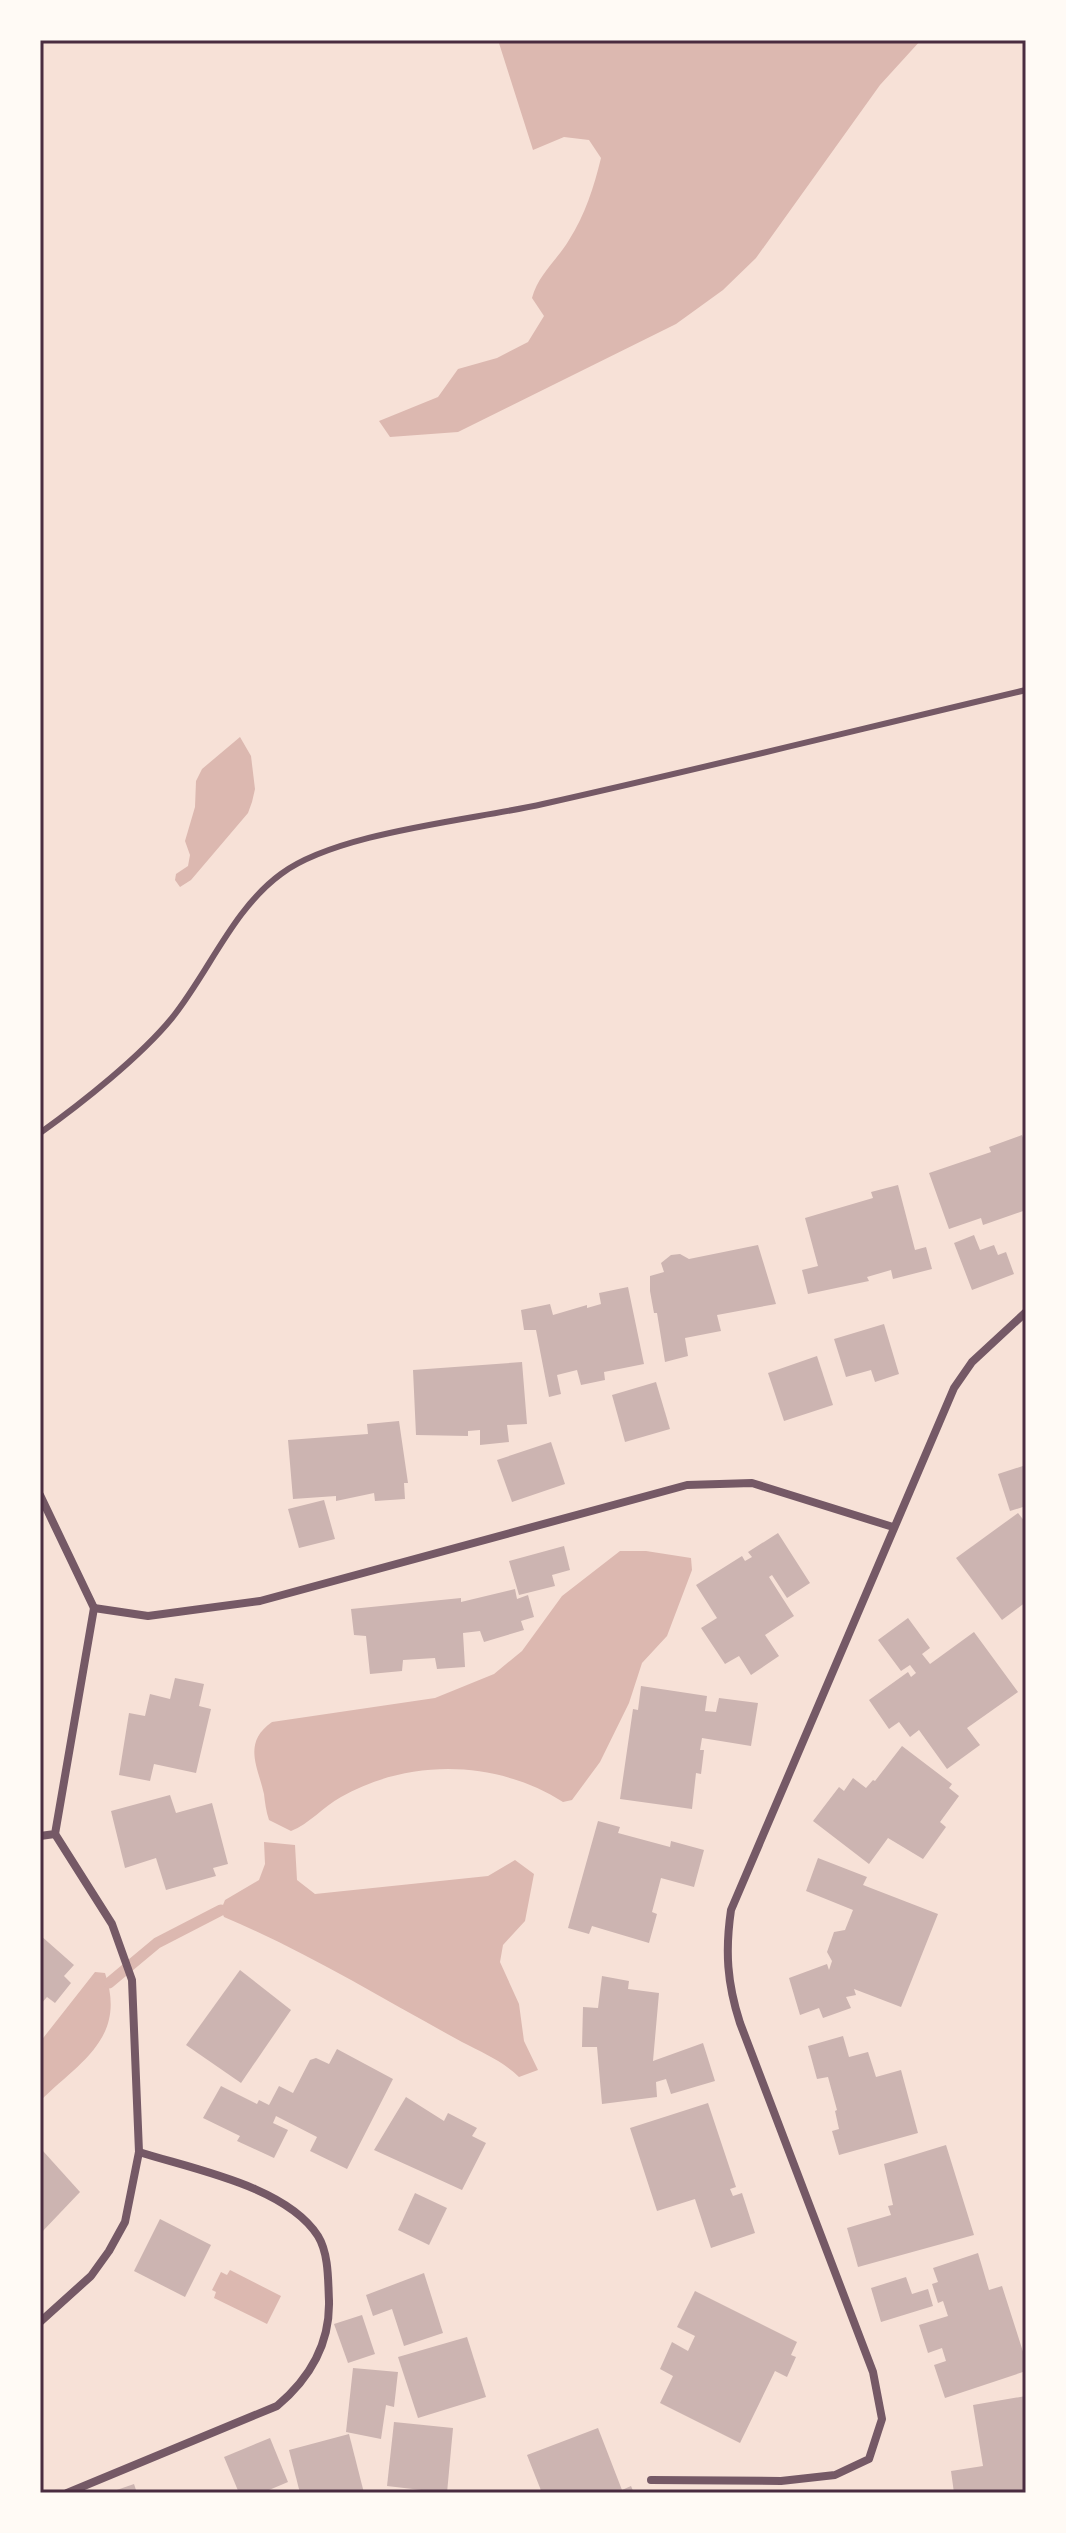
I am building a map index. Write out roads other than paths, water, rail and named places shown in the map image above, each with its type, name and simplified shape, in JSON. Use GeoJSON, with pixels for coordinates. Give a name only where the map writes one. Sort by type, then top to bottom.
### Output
{"type":"FeatureCollection","features":[{"type":"Feature","properties":{"kind":"street"},"geometry":{"type":"LineString","coordinates":[[651,2480],[781,2481],[835,2475],[869,2459],[882,2419],[873,2372],[740,2023],[728,1985],[725,1949],[731,1910],[954,1388],[972,1362],[1026,1312]]}},
{"type":"Feature","properties":{"kind":"street"},"geometry":{"type":"LineString","coordinates":[[94,1608],[148,1616],[260,1601],[702,1483],[752,1483],[893,1527]]}},
{"type":"Feature","properties":{"kind":"street"},"geometry":{"type":"LineString","coordinates":[[40,1495],[94,1608],[55,1834],[122,1945],[132,1980],[139,2152],[125,2222],[109,2251],[91,2276],[40,2322]]}},
{"type":"Feature","properties":{"kind":"street"},"geometry":{"type":"LineString","coordinates":[[40,1836],[55,1834]]}},
{"type":"Feature","properties":{"kind":"street"},"geometry":{"type":"LineString","coordinates":[[67,2493],[277,2406],[302,2385],[317,2360],[329,2313],[328,2268],[319,2237],[296,2212],[257,2190],[139,2152]]}},
{"type":"Feature","properties":{"kind":"lane"},"geometry":{"type":"LineString","coordinates":[[40,1133],[139,1053],[171,1019],[258,896],[280,875],[303,860],[437,824],[541,805],[1026,690]]}},
{"type":"Feature","properties":{"kind":"waterway"},"geometry":{"type":"LineString","coordinates":[[109,1983],[157,1943],[221,1910]]}}]}
